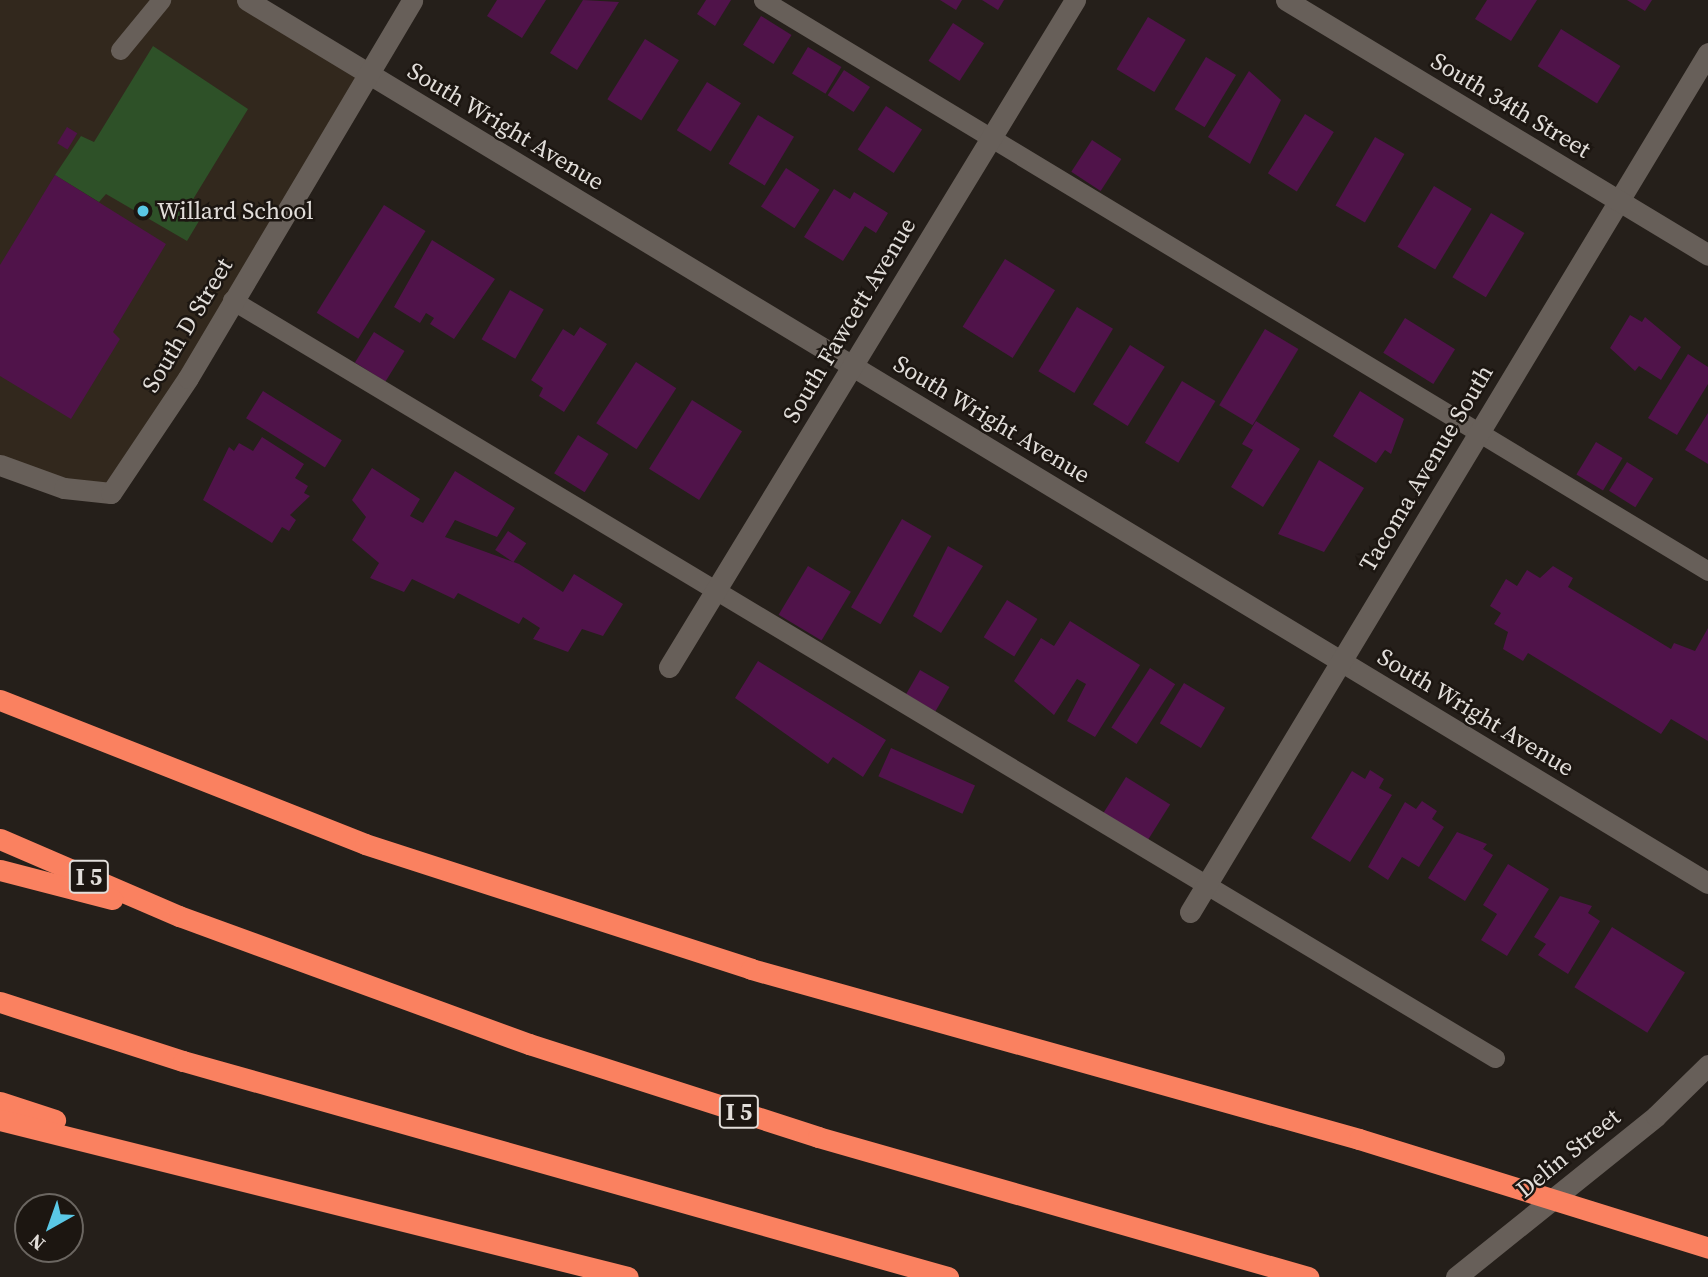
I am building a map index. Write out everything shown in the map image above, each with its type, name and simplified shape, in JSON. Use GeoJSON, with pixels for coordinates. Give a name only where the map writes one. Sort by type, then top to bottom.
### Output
{"type":"FeatureCollection","features":[{"type":"Feature","properties":{"kind":"highway"},"geometry":{"type":"LineString","coordinates":[[0,700],[365,844],[726,961],[1359,1139],[1708,1248]]}},
{"type":"Feature","properties":{"kind":"highway","name":"I 5"},"geometry":{"type":"LineString","coordinates":[[0,839],[179,916],[529,1044],[818,1137],[1308,1277]]}},
{"type":"Feature","properties":{"kind":"highway","name":"I 5"},"geometry":{"type":"LineString","coordinates":[[0,870],[179,916]]}},
{"type":"Feature","properties":{"kind":"highway"},"geometry":{"type":"LineString","coordinates":[[0,1002],[183,1061],[948,1277]]}},
{"type":"Feature","properties":{"kind":"highway"},"geometry":{"type":"LineString","coordinates":[[0,1102],[180,1161]]}},
{"type":"Feature","properties":{"kind":"highway"},"geometry":{"type":"LineString","coordinates":[[0,1120],[180,1161],[628,1277]]}},
{"type":"Feature","properties":{"kind":"street","name":"South Wright Avenue"},"geometry":{"type":"LineString","coordinates":[[247,0],[1708,883]]}},
{"type":"Feature","properties":{"kind":"street","name":"South D Street"},"geometry":{"type":"LineString","coordinates":[[0,465],[64,488],[111,493],[232,300],[412,0]]}},
{"type":"Feature","properties":{"kind":"street","name":"South Fawcett Avenue"},"geometry":{"type":"LineString","coordinates":[[669,667],[1075,0]]}},
{"type":"Feature","properties":{"kind":"street","name":"South 34th Street"},"geometry":{"type":"LineString","coordinates":[[1286,0],[1708,255]]}},
{"type":"Feature","properties":{"kind":"street","name":"Tacoma Avenue South"},"geometry":{"type":"LineString","coordinates":[[1190,912],[1708,53]]}},
{"type":"Feature","properties":{"kind":"street","name":"Delin Street"},"geometry":{"type":"LineString","coordinates":[[1456,1277],[1656,1116],[1708,1065]]}},
{"type":"Feature","properties":{"kind":"lane"},"geometry":{"type":"LineString","coordinates":[[120,50],[161,0]]}},
{"type":"Feature","properties":{"kind":"lane"},"geometry":{"type":"LineString","coordinates":[[763,0],[1708,571]]}},
{"type":"Feature","properties":{"kind":"lane"},"geometry":{"type":"LineString","coordinates":[[232,300],[717,588],[1205,887],[1494,1058]]}},
{"type":"Feature","properties":{"kind":"shaded area","name":"Willard School"},"geometry":{"type":"Polygon","coordinates":[[[0,0],[247,0],[368,74],[111,493],[0,465],[0,0]]]}},
{"type":"Feature","properties":{"kind":"green space"},"geometry":{"type":"Polygon","coordinates":[[[153,46],[248,109],[192,201],[205,211],[187,241],[106,194],[99,202],[55,175],[81,136],[94,142],[153,46]]]}},
{"type":"Feature","properties":{"kind":"building"},"geometry":{"type":"Polygon","coordinates":[[[497,0],[546,0],[522,38],[487,16],[497,0]]]}},
{"type":"Feature","properties":{"kind":"building"},"geometry":{"type":"Polygon","coordinates":[[[583,0],[619,2],[577,70],[550,53],[583,0]]]}},
{"type":"Feature","properties":{"kind":"building"},"geometry":{"type":"Polygon","coordinates":[[[706,0],[731,0],[715,26],[697,14],[706,0]]]}},
{"type":"Feature","properties":{"kind":"building"},"geometry":{"type":"Polygon","coordinates":[[[940,0],[962,0],[956,10],[940,0]]]}},
{"type":"Feature","properties":{"kind":"building"},"geometry":{"type":"Polygon","coordinates":[[[982,0],[1004,0],[998,10],[982,0]]]}},
{"type":"Feature","properties":{"kind":"building"},"geometry":{"type":"Polygon","coordinates":[[[1487,0],[1537,0],[1511,41],[1475,19],[1487,0]]]}},
{"type":"Feature","properties":{"kind":"building"},"geometry":{"type":"Polygon","coordinates":[[[1627,0],[1652,0],[1645,11],[1627,0]]]}},
{"type":"Feature","properties":{"kind":"building"},"geometry":{"type":"Polygon","coordinates":[[[761,16],[792,35],[774,64],[743,45],[761,16]]]}},
{"type":"Feature","properties":{"kind":"building"},"geometry":{"type":"Polygon","coordinates":[[[1148,17],[1186,40],[1154,92],[1117,69],[1148,17]]]}},
{"type":"Feature","properties":{"kind":"building"},"geometry":{"type":"Polygon","coordinates":[[[953,23],[984,43],[960,81],[928,61],[953,23]]]}},
{"type":"Feature","properties":{"kind":"building"},"geometry":{"type":"Polygon","coordinates":[[[1561,29],[1620,66],[1597,103],[1538,66],[1561,29]]]}},
{"type":"Feature","properties":{"kind":"building"},"geometry":{"type":"Polygon","coordinates":[[[645,39],[679,60],[641,120],[607,99],[645,39]]]}},
{"type":"Feature","properties":{"kind":"building"},"geometry":{"type":"Polygon","coordinates":[[[808,47],[841,67],[825,94],[792,74],[808,47]]]}},
{"type":"Feature","properties":{"kind":"building"},"geometry":{"type":"Polygon","coordinates":[[[1206,57],[1236,75],[1205,127],[1175,109],[1206,57]]]}},
{"type":"Feature","properties":{"kind":"building"},"geometry":{"type":"Polygon","coordinates":[[[844,70],[870,87],[854,112],[828,95],[844,70]]]}},
{"type":"Feature","properties":{"kind":"building"},"geometry":{"type":"Polygon","coordinates":[[[1249,71],[1281,100],[1250,164],[1208,137],[1249,71]]]}},
{"type":"Feature","properties":{"kind":"building"},"geometry":{"type":"Polygon","coordinates":[[[707,82],[741,103],[711,152],[677,130],[707,82]]]}},
{"type":"Feature","properties":{"kind":"building"},"geometry":{"type":"Polygon","coordinates":[[[886,106],[922,129],[894,173],[858,150],[886,106]]]}},
{"type":"Feature","properties":{"kind":"building"},"geometry":{"type":"Polygon","coordinates":[[[1305,114],[1334,132],[1297,191],[1268,173],[1305,114]]]}},
{"type":"Feature","properties":{"kind":"building"},"geometry":{"type":"Polygon","coordinates":[[[758,115],[794,137],[765,185],[729,164],[758,115]]]}},
{"type":"Feature","properties":{"kind":"building"},"geometry":{"type":"Polygon","coordinates":[[[67,127],[77,133],[68,149],[57,143],[67,127]]]}},
{"type":"Feature","properties":{"kind":"building"},"geometry":{"type":"Polygon","coordinates":[[[1375,137],[1404,154],[1365,222],[1336,205],[1375,137]]]}},
{"type":"Feature","properties":{"kind":"building"},"geometry":{"type":"Polygon","coordinates":[[[1092,140],[1121,159],[1101,191],[1071,172],[1092,140]]]}},
{"type":"Feature","properties":{"kind":"building"},"geometry":{"type":"Polygon","coordinates":[[[786,168],[820,190],[794,228],[761,207],[786,168]]]}},
{"type":"Feature","properties":{"kind":"building"},"geometry":{"type":"Polygon","coordinates":[[[55,175],[166,244],[113,332],[120,339],[71,419],[0,376],[0,265],[55,175]]]}},
{"type":"Feature","properties":{"kind":"building"},"geometry":{"type":"Polygon","coordinates":[[[1434,186],[1472,209],[1435,270],[1397,247],[1434,186]]]}},
{"type":"Feature","properties":{"kind":"building"},"geometry":{"type":"Polygon","coordinates":[[[834,189],[850,199],[854,192],[888,213],[876,233],[865,226],[843,261],[804,237],[834,189]]]}},
{"type":"Feature","properties":{"kind":"building"},"geometry":{"type":"Polygon","coordinates":[[[384,205],[426,231],[358,339],[317,313],[384,205]]]}},
{"type":"Feature","properties":{"kind":"building"},"geometry":{"type":"Polygon","coordinates":[[[1491,213],[1524,233],[1486,297],[1452,277],[1491,213]]]}},
{"type":"Feature","properties":{"kind":"building"},"geometry":{"type":"Polygon","coordinates":[[[432,240],[495,279],[454,339],[430,324],[434,318],[426,313],[420,323],[394,307],[432,240]]]}},
{"type":"Feature","properties":{"kind":"building"},"geometry":{"type":"Polygon","coordinates":[[[1005,259],[1055,290],[1013,358],[963,327],[1005,259]]]}},
{"type":"Feature","properties":{"kind":"building"},"geometry":{"type":"Polygon","coordinates":[[[510,290],[544,310],[515,359],[482,339],[510,290]]]}},
{"type":"Feature","properties":{"kind":"building"},"geometry":{"type":"Polygon","coordinates":[[[1077,307],[1113,329],[1074,393],[1038,371],[1077,307]]]}},
{"type":"Feature","properties":{"kind":"building"},"geometry":{"type":"Polygon","coordinates":[[[1630,315],[1642,322],[1645,317],[1681,347],[1661,380],[1639,366],[1635,371],[1610,348],[1630,315]]]}},
{"type":"Feature","properties":{"kind":"building"},"geometry":{"type":"Polygon","coordinates":[[[1405,318],[1455,349],[1433,384],[1383,353],[1405,318]]]}},
{"type":"Feature","properties":{"kind":"building"},"geometry":{"type":"Polygon","coordinates":[[[580,327],[607,344],[564,412],[539,396],[543,388],[531,380],[563,329],[574,336],[580,327]]]}},
{"type":"Feature","properties":{"kind":"building"},"geometry":{"type":"Polygon","coordinates":[[[1265,329],[1298,349],[1253,425],[1219,405],[1265,329]]]}},
{"type":"Feature","properties":{"kind":"building"},"geometry":{"type":"Polygon","coordinates":[[[374,332],[405,351],[385,382],[355,363],[374,332]]]}},
{"type":"Feature","properties":{"kind":"building"},"geometry":{"type":"Polygon","coordinates":[[[1130,345],[1165,367],[1128,426],[1093,404],[1130,345]]]}},
{"type":"Feature","properties":{"kind":"building"},"geometry":{"type":"Polygon","coordinates":[[[1688,354],[1708,367],[1708,384],[1677,435],[1648,418],[1688,354]]]}},
{"type":"Feature","properties":{"kind":"building"},"geometry":{"type":"Polygon","coordinates":[[[636,362],[676,388],[636,449],[596,423],[636,362]]]}},
{"type":"Feature","properties":{"kind":"building"},"geometry":{"type":"Polygon","coordinates":[[[1182,381],[1215,401],[1178,463],[1145,443],[1182,381]]]}},
{"type":"Feature","properties":{"kind":"building"},"geometry":{"type":"Polygon","coordinates":[[[263,391],[342,440],[325,467],[246,418],[263,391]]]}},
{"type":"Feature","properties":{"kind":"building"},"geometry":{"type":"Polygon","coordinates":[[[1360,391],[1404,419],[1391,454],[1385,450],[1376,463],[1333,436],[1360,391]]]}},
{"type":"Feature","properties":{"kind":"building"},"geometry":{"type":"Polygon","coordinates":[[[692,400],[742,431],[699,500],[649,469],[692,400]]]}},
{"type":"Feature","properties":{"kind":"building"},"geometry":{"type":"Polygon","coordinates":[[[1708,413],[1708,464],[1685,450],[1708,413]]]}},
{"type":"Feature","properties":{"kind":"building"},"geometry":{"type":"Polygon","coordinates":[[[1256,421],[1300,449],[1263,507],[1231,487],[1253,450],[1242,444],[1256,421]]]}},
{"type":"Feature","properties":{"kind":"building"},"geometry":{"type":"Polygon","coordinates":[[[578,435],[609,454],[585,492],[554,473],[578,435]]]}},
{"type":"Feature","properties":{"kind":"building"},"geometry":{"type":"Polygon","coordinates":[[[262,437],[304,464],[295,478],[308,486],[304,493],[310,496],[290,515],[296,520],[289,531],[282,527],[272,543],[203,500],[229,447],[234,451],[239,443],[253,451],[262,437]]]}},
{"type":"Feature","properties":{"kind":"building"},"geometry":{"type":"Polygon","coordinates":[[[1596,442],[1623,458],[1603,491],[1576,475],[1596,442]]]}},
{"type":"Feature","properties":{"kind":"building"},"geometry":{"type":"Polygon","coordinates":[[[1319,460],[1364,488],[1324,552],[1278,534],[1319,460]]]}},
{"type":"Feature","properties":{"kind":"building"},"geometry":{"type":"Polygon","coordinates":[[[1627,462],[1653,478],[1635,507],[1609,491],[1627,462]]]}},
{"type":"Feature","properties":{"kind":"building"},"geometry":{"type":"Polygon","coordinates":[[[372,468],[420,499],[410,516],[423,523],[455,471],[515,508],[497,537],[455,520],[445,537],[519,564],[563,592],[574,574],[623,604],[603,636],[582,629],[568,652],[533,639],[540,628],[523,617],[519,624],[458,593],[454,599],[412,579],[404,592],[370,578],[379,563],[352,540],[366,517],[352,500],[372,468]]]}},
{"type":"Feature","properties":{"kind":"building"},"geometry":{"type":"Polygon","coordinates":[[[902,519],[931,536],[880,624],[851,607],[902,519]]]}},
{"type":"Feature","properties":{"kind":"building"},"geometry":{"type":"Polygon","coordinates":[[[508,531],[526,543],[513,562],[495,550],[508,531]]]}},
{"type":"Feature","properties":{"kind":"building"},"geometry":{"type":"Polygon","coordinates":[[[948,546],[983,566],[941,633],[913,616],[948,546]]]}},
{"type":"Feature","properties":{"kind":"building"},"geometry":{"type":"Polygon","coordinates":[[[808,566],[851,592],[822,641],[779,615],[808,566]]]}},
{"type":"Feature","properties":{"kind":"building"},"geometry":{"type":"Polygon","coordinates":[[[1553,566],[1573,578],[1568,587],[1671,649],[1674,643],[1695,651],[1708,628],[1708,741],[1671,719],[1661,734],[1528,653],[1523,661],[1503,649],[1508,632],[1494,624],[1501,613],[1490,606],[1506,579],[1517,586],[1527,570],[1540,578],[1553,566]]]}},
{"type":"Feature","properties":{"kind":"building"},"geometry":{"type":"Polygon","coordinates":[[[1007,600],[1038,619],[1014,656],[984,637],[1007,600]]]}},
{"type":"Feature","properties":{"kind":"building"},"geometry":{"type":"Polygon","coordinates":[[[1070,621],[1140,665],[1095,737],[1067,721],[1086,684],[1077,679],[1054,715],[1014,681],[1041,638],[1054,646],[1070,621]]]}},
{"type":"Feature","properties":{"kind":"building"},"geometry":{"type":"Polygon","coordinates":[[[758,661],[886,740],[863,777],[833,757],[828,764],[735,698],[758,661]]]}},
{"type":"Feature","properties":{"kind":"building"},"geometry":{"type":"Polygon","coordinates":[[[1150,668],[1175,684],[1136,744],[1111,728],[1150,668]]]}},
{"type":"Feature","properties":{"kind":"building"},"geometry":{"type":"Polygon","coordinates":[[[920,670],[949,687],[935,711],[906,694],[920,670]]]}},
{"type":"Feature","properties":{"kind":"building"},"geometry":{"type":"Polygon","coordinates":[[[1184,683],[1225,708],[1201,748],[1160,723],[1184,683]]]}},
{"type":"Feature","properties":{"kind":"building"},"geometry":{"type":"Polygon","coordinates":[[[891,748],[975,785],[962,814],[878,776],[891,748]]]}},
{"type":"Feature","properties":{"kind":"building"},"geometry":{"type":"Polygon","coordinates":[[[1370,770],[1384,779],[1379,788],[1392,795],[1350,862],[1311,838],[1352,771],[1365,779],[1370,770]]]}},
{"type":"Feature","properties":{"kind":"building"},"geometry":{"type":"Polygon","coordinates":[[[1126,777],[1170,805],[1147,842],[1103,814],[1126,777]]]}},
{"type":"Feature","properties":{"kind":"building"},"geometry":{"type":"Polygon","coordinates":[[[1422,801],[1437,811],[1432,819],[1444,827],[1419,867],[1402,857],[1388,880],[1368,867],[1405,802],[1416,809],[1422,801]]]}},
{"type":"Feature","properties":{"kind":"building"},"geometry":{"type":"Polygon","coordinates":[[[1457,832],[1487,844],[1483,849],[1493,855],[1465,901],[1428,878],[1457,832]]]}},
{"type":"Feature","properties":{"kind":"building"},"geometry":{"type":"Polygon","coordinates":[[[1508,864],[1549,889],[1507,956],[1481,940],[1497,914],[1483,905],[1508,864]]]}},
{"type":"Feature","properties":{"kind":"building"},"geometry":{"type":"Polygon","coordinates":[[[1560,896],[1592,906],[1588,913],[1600,921],[1568,974],[1538,955],[1546,944],[1534,937],[1560,896]]]}},
{"type":"Feature","properties":{"kind":"building"},"geometry":{"type":"Polygon","coordinates":[[[1612,927],[1685,973],[1647,1033],[1574,987],[1612,927]]]}},
{"type":"Feature","properties":{"kind":"place","name":"Willard School"},"geometry":{"type":"Point","coordinates":[143,211]}}]}
